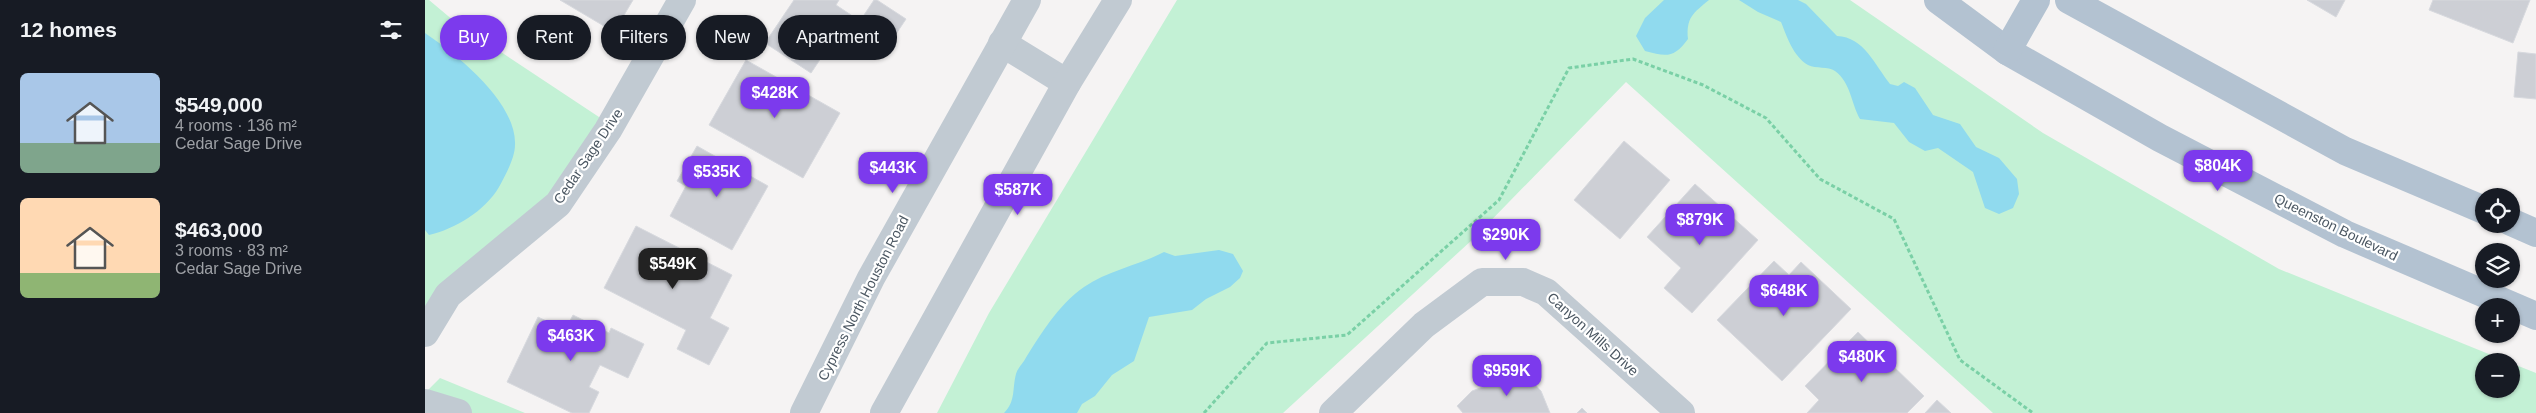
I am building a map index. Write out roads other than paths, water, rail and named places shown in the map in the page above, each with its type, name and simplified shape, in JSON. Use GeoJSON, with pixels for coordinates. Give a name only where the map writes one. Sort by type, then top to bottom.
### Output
{"type":"FeatureCollection","features":[{"type":"Feature","properties":{"kind":"main road","name":"Queenston Boulevard"},"geometry":{"type":"LineString","coordinates":[[1938,0],[2007,51],[2160,138],[2345,234],[2536,316]]}},
{"type":"Feature","properties":{"kind":"main road"},"geometry":{"type":"LineString","coordinates":[[2007,51],[2036,0]]}},
{"type":"Feature","properties":{"kind":"main road"},"geometry":{"type":"LineString","coordinates":[[2069,0],[2345,150],[2475,206]]}},
{"type":"Feature","properties":{"kind":"main road"},"geometry":{"type":"LineString","coordinates":[[2520,226],[2536,233]]}},
{"type":"Feature","properties":{"kind":"street","name":"Cedar Sage Drive"},"geometry":{"type":"LineString","coordinates":[[425,333],[448,295],[558,204],[608,130],[682,0]]}},
{"type":"Feature","properties":{"kind":"street","name":"Cypress North Houston Road"},"geometry":{"type":"LineString","coordinates":[[804,413],[871,278],[1027,0]]}},
{"type":"Feature","properties":{"kind":"street"},"geometry":{"type":"LineString","coordinates":[[884,413],[1067,83],[1118,0]]}},
{"type":"Feature","properties":{"kind":"street"},"geometry":{"type":"LineString","coordinates":[[1002,43],[1067,83]]}},
{"type":"Feature","properties":{"kind":"street","name":"Canyon Mills Drive"},"geometry":{"type":"LineString","coordinates":[[1333,413],[1424,325],[1482,282],[1523,282],[1546,292],[1681,413]]}},
{"type":"Feature","properties":{"kind":"street"},"geometry":{"type":"LineString","coordinates":[[425,403],[458,413]]}},
{"type":"Feature","properties":{"kind":"water"},"geometry":{"type":"Polygon","coordinates":[[[1664,0],[1709,0],[1692,16],[1688,26],[1688,39],[1674,53],[1665,55],[1645,51],[1636,36],[1645,18],[1664,0]]]}},
{"type":"Feature","properties":{"kind":"water"},"geometry":{"type":"Polygon","coordinates":[[[1739,0],[1798,0],[1806,4],[1837,36],[1855,41],[1868,53],[1890,84],[1898,86],[1904,82],[1915,88],[1933,115],[1960,124],[1976,147],[1999,158],[2017,179],[2019,194],[2013,208],[1999,214],[1985,208],[1973,172],[1938,148],[1925,151],[1909,142],[1894,123],[1860,119],[1848,87],[1835,71],[1808,65],[1798,57],[1791,46],[1781,22],[1758,12],[1739,0]]]}},
{"type":"Feature","properties":{"kind":"water"},"geometry":{"type":"Polygon","coordinates":[[[425,33],[440,44],[440,60],[461,60],[496,96],[506,112],[513,129],[515,145],[507,172],[499,187],[486,204],[459,224],[429,235],[425,230],[425,33]]]}},
{"type":"Feature","properties":{"kind":"water"},"geometry":{"type":"Polygon","coordinates":[[[1219,250],[1233,254],[1243,271],[1240,278],[1230,287],[1206,299],[1192,310],[1149,317],[1134,361],[1112,375],[1095,396],[1082,404],[1077,413],[1004,413],[1012,399],[1018,369],[1058,311],[1084,287],[1093,281],[1164,252],[1175,256],[1219,250]]]}}]}
